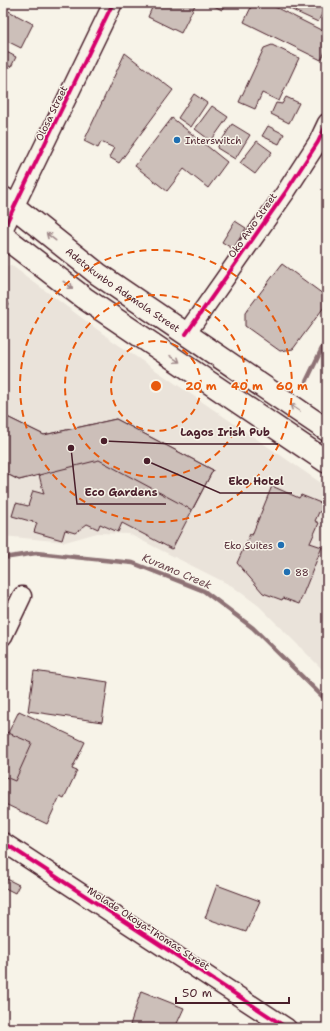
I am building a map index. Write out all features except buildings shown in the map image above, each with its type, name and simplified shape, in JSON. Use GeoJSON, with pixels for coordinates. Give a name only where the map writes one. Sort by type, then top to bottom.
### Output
{"type":"FeatureCollection","features":[{"type":"Feature","properties":{"kind":"main road","name":"Adetokunbo Ademola Street"},"geometry":{"type":"LineString","coordinates":[[9,202],[98,274],[327,430]]}},
{"type":"Feature","properties":{"kind":"main road"},"geometry":{"type":"LineString","coordinates":[[3,236],[84,298],[327,462]]}},
{"type":"Feature","properties":{"kind":"street","name":"Olosa Street"},"geometry":{"type":"LineString","coordinates":[[3,230],[9,202],[113,3]]}},
{"type":"Feature","properties":{"kind":"street","name":"Oko Awo Street"},"geometry":{"type":"LineString","coordinates":[[186,334],[285,193],[318,142],[327,123]]}},
{"type":"Feature","properties":{"kind":"street"},"geometry":{"type":"LineString","coordinates":[[3,636],[22,596]]}},
{"type":"Feature","properties":{"kind":"street","name":"Molade Okoya-Thomas Street"},"geometry":{"type":"LineString","coordinates":[[3,842],[287,1028]]}},
{"type":"Feature","properties":{"kind":"shaded area"},"geometry":{"type":"Polygon","coordinates":[[[11,265],[110,339],[327,487],[327,674],[259,606],[232,586],[129,534],[97,533],[65,542],[3,536],[3,267],[11,265]]]}},
{"type":"Feature","properties":{"kind":"waterway"},"geometry":{"type":"LineString","coordinates":[[304,386],[327,338]]}},
{"type":"Feature","properties":{"kind":"waterway","name":"Kuramo Creek"},"geometry":{"type":"LineString","coordinates":[[3,558],[36,553],[133,563],[204,591],[253,628],[327,701]]}},
{"type":"Feature","properties":{"kind":"cycle path"},"geometry":{"type":"LineString","coordinates":[[3,230],[113,3]]}},
{"type":"Feature","properties":{"kind":"cycle path"},"geometry":{"type":"LineString","coordinates":[[186,334],[285,193],[318,142],[327,123]]}},
{"type":"Feature","properties":{"kind":"cycle path"},"geometry":{"type":"LineString","coordinates":[[3,842],[287,1028]]}},
{"type":"Feature","properties":{"kind":"place","name":"Interswitch"},"geometry":{"type":"Point","coordinates":[177,140]}},
{"type":"Feature","properties":{"kind":"place","name":"Lagos Irish Pub"},"geometry":{"type":"Point","coordinates":[104,441]}},
{"type":"Feature","properties":{"kind":"place","name":"Eco Gardens"},"geometry":{"type":"Point","coordinates":[71,448]}},
{"type":"Feature","properties":{"kind":"place","name":"Eko Hotel"},"geometry":{"type":"Point","coordinates":[147,461]}},
{"type":"Feature","properties":{"kind":"place","name":"Eko Suites"},"geometry":{"type":"Point","coordinates":[281,545]}},
{"type":"Feature","properties":{"kind":"place","name":"88"},"geometry":{"type":"Point","coordinates":[287,572]}}]}
